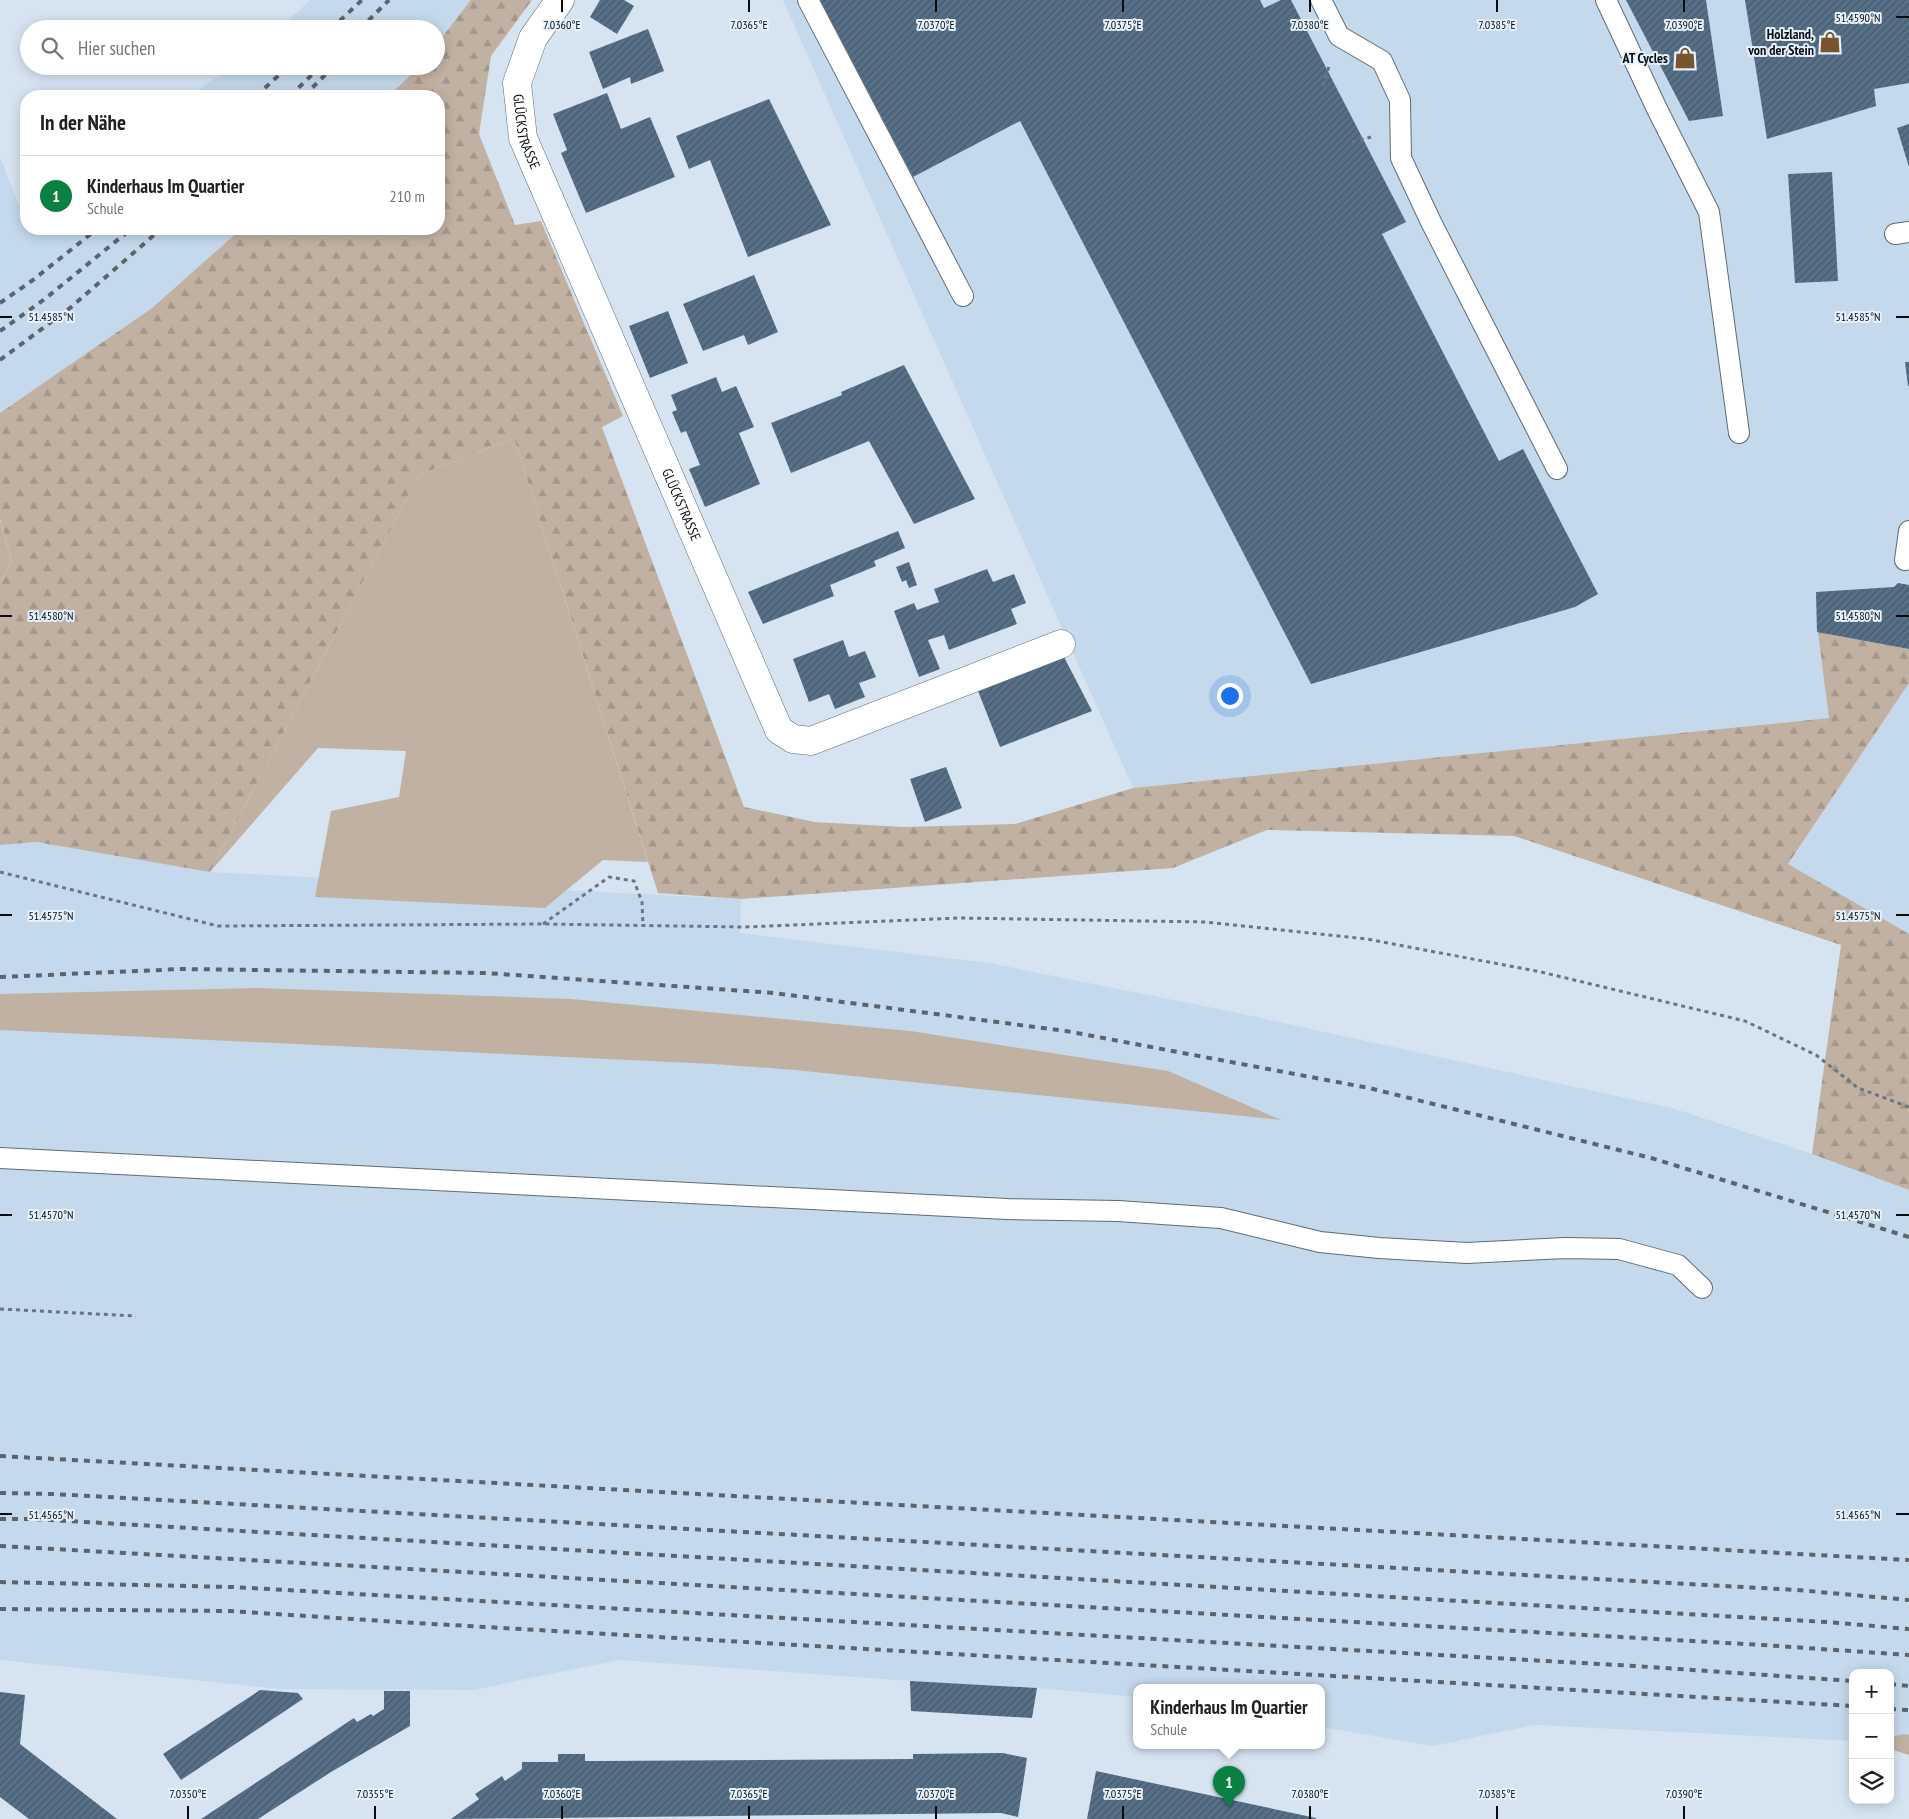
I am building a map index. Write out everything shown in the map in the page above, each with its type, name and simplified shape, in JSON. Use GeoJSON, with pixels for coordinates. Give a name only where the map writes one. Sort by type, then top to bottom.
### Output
{"type":"FeatureCollection","features":[{"type":"Feature","properties":{"kind":"street","name":"GLÜCKSTRASSE"},"geometry":{"type":"LineString","coordinates":[[560,0],[533,38],[517,83],[523,138],[780,730],[793,739],[811,741],[1061,644]]}},
{"type":"Feature","properties":{"kind":"lane"},"geometry":{"type":"LineString","coordinates":[[808,0],[963,296]]}},
{"type":"Feature","properties":{"kind":"lane"},"geometry":{"type":"LineString","coordinates":[[1321,0],[1339,36],[1382,61],[1400,100],[1401,158],[1431,222],[1557,469]]}},
{"type":"Feature","properties":{"kind":"lane"},"geometry":{"type":"LineString","coordinates":[[1606,0],[1657,109],[1709,212],[1739,433]]}},
{"type":"Feature","properties":{"kind":"lane"},"geometry":{"type":"LineString","coordinates":[[1904,560],[1909,531]]}},
{"type":"Feature","properties":{"kind":"lane"},"geometry":{"type":"LineString","coordinates":[[0,1158],[1007,1209],[1118,1211],[1221,1218],[1320,1242],[1379,1248],[1467,1253],[1564,1248],[1619,1250],[1678,1265],[1702,1288]]}},
{"type":"Feature","properties":{"kind":"path"},"geometry":{"type":"LineString","coordinates":[[0,872],[218,926],[543,924],[745,927],[959,918],[1205,922],[1367,939],[1541,972],[1745,1021],[1816,1055],[1858,1088],[1909,1107]]}},
{"type":"Feature","properties":{"kind":"path"},"geometry":{"type":"LineString","coordinates":[[543,924],[609,877],[634,881],[642,902],[643,926]]}},
{"type":"Feature","properties":{"kind":"path"},"geometry":{"type":"LineString","coordinates":[[0,1309],[136,1316]]}},
{"type":"Feature","properties":{"kind":"shaded area"},"geometry":{"type":"Polygon","coordinates":[[[310,0],[532,0],[491,56],[445,66],[445,20],[289,20],[310,0]]]}},
{"type":"Feature","properties":{"kind":"shaded area"},"geometry":{"type":"Polygon","coordinates":[[[783,0],[1909,0],[1909,649],[1818,632],[1830,718],[1133,788],[783,0]]]}},
{"type":"Feature","properties":{"kind":"shaded area"},"geometry":{"type":"Polygon","coordinates":[[[220,75],[413,75],[396,90],[199,90],[220,75]]]}},
{"type":"Feature","properties":{"kind":"shaded area"},"geometry":{"type":"Polygon","coordinates":[[[0,157],[20,207],[20,235],[234,235],[152,308],[0,413],[0,157]]]}},
{"type":"Feature","properties":{"kind":"shaded area"},"geometry":{"type":"Polygon","coordinates":[[[1909,683],[1909,934],[1788,865],[1909,683]]]}},
{"type":"Feature","properties":{"kind":"shaded area"},"geometry":{"type":"Polygon","coordinates":[[[36,842],[210,872],[741,899],[740,933],[989,963],[1224,1010],[1672,1108],[1812,1154],[1909,1190],[1909,1755],[1894,1750],[1894,1669],[1849,1669],[1849,1741],[1535,1725],[1433,1746],[1325,1728],[1325,1684],[1133,1684],[1133,1697],[1037,1688],[910,1681],[619,1660],[473,1690],[280,1689],[0,1660],[0,845],[36,842]]]}},
{"type":"Feature","properties":{"kind":"green space"},"geometry":{"type":"Polygon","coordinates":[[[471,0],[532,0],[491,56],[479,134],[515,225],[541,221],[623,416],[602,427],[744,807],[815,822],[904,827],[1015,824],[1133,788],[1829,718],[1818,632],[1909,649],[1909,683],[1788,864],[1909,934],[1909,1190],[1812,1154],[1841,945],[1514,836],[1267,830],[1173,868],[741,899],[658,893],[514,438],[419,475],[210,872],[36,842],[0,845],[0,583],[12,561],[0,519],[0,413],[152,308],[234,235],[445,235],[445,90],[395,90],[411,75],[445,75],[445,33],[471,0]]]}},
{"type":"Feature","properties":{"kind":"green space"},"geometry":{"type":"Polygon","coordinates":[[[514,438],[648,862],[603,860],[545,908],[315,897],[331,811],[399,797],[406,751],[318,748],[210,872],[419,475],[514,438]]]}},
{"type":"Feature","properties":{"kind":"green space"},"geometry":{"type":"Polygon","coordinates":[[[0,520],[12,561],[0,583],[0,520]]]}},
{"type":"Feature","properties":{"kind":"green space"},"geometry":{"type":"Polygon","coordinates":[[[258,988],[571,999],[910,1031],[1168,1071],[1281,1120],[795,1070],[713,1064],[0,1030],[0,994],[258,988]]]}},
{"type":"Feature","properties":{"kind":"green space"},"geometry":{"type":"Polygon","coordinates":[[[1909,1735],[1909,1755],[1894,1750],[1894,1736],[1909,1735]]]}},
{"type":"Feature","properties":{"kind":"building"},"geometry":{"type":"Polygon","coordinates":[[[600,0],[624,0],[634,6],[617,34],[590,17],[600,0]]]}},
{"type":"Feature","properties":{"kind":"building"},"geometry":{"type":"Polygon","coordinates":[[[820,0],[1260,0],[1264,8],[1281,0],[1291,0],[1406,222],[1382,234],[1499,461],[1523,449],[1598,594],[1575,607],[1311,684],[1020,121],[913,177],[820,0]]]}},
{"type":"Feature","properties":{"kind":"building","name":"AT Cycles"},"geometry":{"type":"Polygon","coordinates":[[[1626,0],[1706,0],[1723,116],[1689,121],[1626,0]]]}},
{"type":"Feature","properties":{"kind":"building","name":"Holzland, von der Stein"},"geometry":{"type":"Polygon","coordinates":[[[1745,0],[1909,0],[1909,83],[1874,89],[1876,106],[1767,139],[1745,0]]]}},
{"type":"Feature","properties":{"kind":"building"},"geometry":{"type":"Polygon","coordinates":[[[648,29],[664,71],[631,84],[630,77],[603,89],[589,52],[648,29]]]}},
{"type":"Feature","properties":{"kind":"building"},"geometry":{"type":"Polygon","coordinates":[[[607,93],[621,129],[650,117],[675,177],[586,213],[561,153],[567,150],[553,114],[607,93]]]}},
{"type":"Feature","properties":{"kind":"building"},"geometry":{"type":"Polygon","coordinates":[[[769,99],[831,225],[748,257],[710,160],[689,169],[676,136],[769,99]]]}},
{"type":"Feature","properties":{"kind":"building"},"geometry":{"type":"Polygon","coordinates":[[[1909,124],[1909,167],[1897,128],[1909,124]]]}},
{"type":"Feature","properties":{"kind":"building"},"geometry":{"type":"Polygon","coordinates":[[[1832,172],[1838,281],[1795,283],[1788,174],[1832,172]]]}},
{"type":"Feature","properties":{"kind":"building"},"geometry":{"type":"Polygon","coordinates":[[[754,275],[778,332],[748,345],[744,335],[703,351],[683,304],[754,275]]]}},
{"type":"Feature","properties":{"kind":"building"},"geometry":{"type":"Polygon","coordinates":[[[668,311],[688,363],[650,378],[629,326],[668,311]]]}},
{"type":"Feature","properties":{"kind":"building"},"geometry":{"type":"Polygon","coordinates":[[[1905,362],[1909,362],[1909,386],[1908,386],[1905,362]]]}},
{"type":"Feature","properties":{"kind":"building"},"geometry":{"type":"Polygon","coordinates":[[[904,365],[975,499],[914,524],[869,441],[791,473],[771,423],[842,395],[841,392],[904,365]]]}},
{"type":"Feature","properties":{"kind":"building"},"geometry":{"type":"Polygon","coordinates":[[[716,377],[722,392],[736,386],[754,427],[739,433],[760,484],[705,507],[689,469],[700,465],[686,431],[681,433],[672,412],[677,410],[671,395],[716,377]]]}},
{"type":"Feature","properties":{"kind":"building"},"geometry":{"type":"Polygon","coordinates":[[[898,531],[905,548],[874,561],[876,566],[830,585],[834,596],[763,624],[748,592],[898,531]]]}},
{"type":"Feature","properties":{"kind":"building"},"geometry":{"type":"Polygon","coordinates":[[[909,562],[917,585],[909,588],[906,580],[902,582],[896,567],[909,562]]]}},
{"type":"Feature","properties":{"kind":"building"},"geometry":{"type":"Polygon","coordinates":[[[987,569],[993,582],[1014,574],[1026,603],[1011,609],[1017,624],[949,650],[944,635],[928,640],[940,669],[919,677],[894,611],[914,603],[917,610],[939,602],[934,589],[987,569]]]}},
{"type":"Feature","properties":{"kind":"building"},"geometry":{"type":"Polygon","coordinates":[[[1898,583],[1909,585],[1909,649],[1817,632],[1816,592],[1894,587],[1898,583]]]}},
{"type":"Feature","properties":{"kind":"building"},"geometry":{"type":"Polygon","coordinates":[[[843,640],[849,657],[865,651],[876,677],[859,683],[865,697],[835,709],[829,694],[809,702],[793,659],[843,640]]]}},
{"type":"Feature","properties":{"kind":"building"},"geometry":{"type":"Polygon","coordinates":[[[1064,657],[1092,711],[1000,747],[978,691],[1064,657]]]}},
{"type":"Feature","properties":{"kind":"building"},"geometry":{"type":"Polygon","coordinates":[[[946,767],[962,808],[925,822],[910,779],[946,767]]]}},
{"type":"Feature","properties":{"kind":"building"},"geometry":{"type":"Polygon","coordinates":[[[910,1681],[1037,1688],[1032,1718],[911,1711],[910,1681]]]}},
{"type":"Feature","properties":{"kind":"building"},"geometry":{"type":"Polygon","coordinates":[[[260,1690],[298,1693],[303,1699],[181,1780],[163,1754],[260,1690]]]}},
{"type":"Feature","properties":{"kind":"building"},"geometry":{"type":"Polygon","coordinates":[[[384,1691],[410,1691],[410,1726],[331,1772],[258,1819],[201,1819],[354,1718],[357,1722],[371,1714],[373,1716],[384,1709],[384,1691]]]}},
{"type":"Feature","properties":{"kind":"building"},"geometry":{"type":"Polygon","coordinates":[[[0,1692],[25,1695],[20,1744],[117,1819],[29,1819],[0,1797],[0,1692]]]}},
{"type":"Feature","properties":{"kind":"building"},"geometry":{"type":"Polygon","coordinates":[[[1003,1753],[1027,1758],[1018,1817],[1001,1813],[451,1819],[479,1799],[475,1794],[502,1776],[505,1781],[522,1769],[522,1762],[558,1762],[558,1754],[585,1754],[585,1761],[601,1761],[913,1759],[913,1754],[1003,1753]]]}},
{"type":"Feature","properties":{"kind":"building"},"geometry":{"type":"Polygon","coordinates":[[[1096,1771],[1316,1818],[1316,1819],[1087,1819],[1096,1771]]]}},
{"type":"Feature","properties":{"kind":"railway"},"geometry":{"type":"LineString","coordinates":[[341,20],[362,0]]}},
{"type":"Feature","properties":{"kind":"railway"},"geometry":{"type":"LineString","coordinates":[[369,20],[389,0]]}},
{"type":"Feature","properties":{"kind":"railway"},"geometry":{"type":"LineString","coordinates":[[263,90],[279,75]]}},
{"type":"Feature","properties":{"kind":"railway"},"geometry":{"type":"LineString","coordinates":[[296,90],[312,75]]}},
{"type":"Feature","properties":{"kind":"railway"},"geometry":{"type":"LineString","coordinates":[[310,90],[325,75]]}},
{"type":"Feature","properties":{"kind":"railway"},"geometry":{"type":"LineString","coordinates":[[0,303],[33,280],[89,235]]}},
{"type":"Feature","properties":{"kind":"railway"},"geometry":{"type":"LineString","coordinates":[[0,331],[46,298],[124,235]]}},
{"type":"Feature","properties":{"kind":"railway"},"geometry":{"type":"LineString","coordinates":[[0,360],[70,308],[154,235]]}},
{"type":"Feature","properties":{"kind":"railway"},"geometry":{"type":"LineString","coordinates":[[0,977],[182,969],[486,973],[774,993],[1066,1031],[1369,1088],[1651,1158],[1909,1237]]}},
{"type":"Feature","properties":{"kind":"railway"},"geometry":{"type":"LineString","coordinates":[[0,1456],[1909,1560]]}},
{"type":"Feature","properties":{"kind":"railway"},"geometry":{"type":"LineString","coordinates":[[0,1493],[53,1494],[1797,1590],[1909,1600]]}},
{"type":"Feature","properties":{"kind":"railway"},"geometry":{"type":"LineString","coordinates":[[0,1519],[33,1519],[1826,1622],[1909,1629]]}},
{"type":"Feature","properties":{"kind":"railway"},"geometry":{"type":"LineString","coordinates":[[0,1546],[1763,1645],[1909,1655]]}},
{"type":"Feature","properties":{"kind":"railway"},"geometry":{"type":"LineString","coordinates":[[0,1582],[233,1587],[1635,1666],[1849,1681]]}},
{"type":"Feature","properties":{"kind":"railway"},"geometry":{"type":"LineString","coordinates":[[0,1609],[229,1611],[1849,1706]]}},
{"type":"Feature","properties":{"kind":"railway"},"geometry":{"type":"LineString","coordinates":[[1894,1684],[1909,1686]]}},
{"type":"Feature","properties":{"kind":"railway"},"geometry":{"type":"LineString","coordinates":[[1894,1709],[1909,1710]]}},
{"type":"Feature","properties":{"kind":"place","name":"Holzland, von der Stein"},"geometry":{"type":"Point","coordinates":[1830,42]}},
{"type":"Feature","properties":{"kind":"place","name":"AT Cycles"},"geometry":{"type":"Point","coordinates":[1685,58]}},
{"type":"Feature","properties":{"kind":"place","name":"Kinderhaus Im Quartier"},"geometry":{"type":"Point","coordinates":[1229,1807]}}]}
